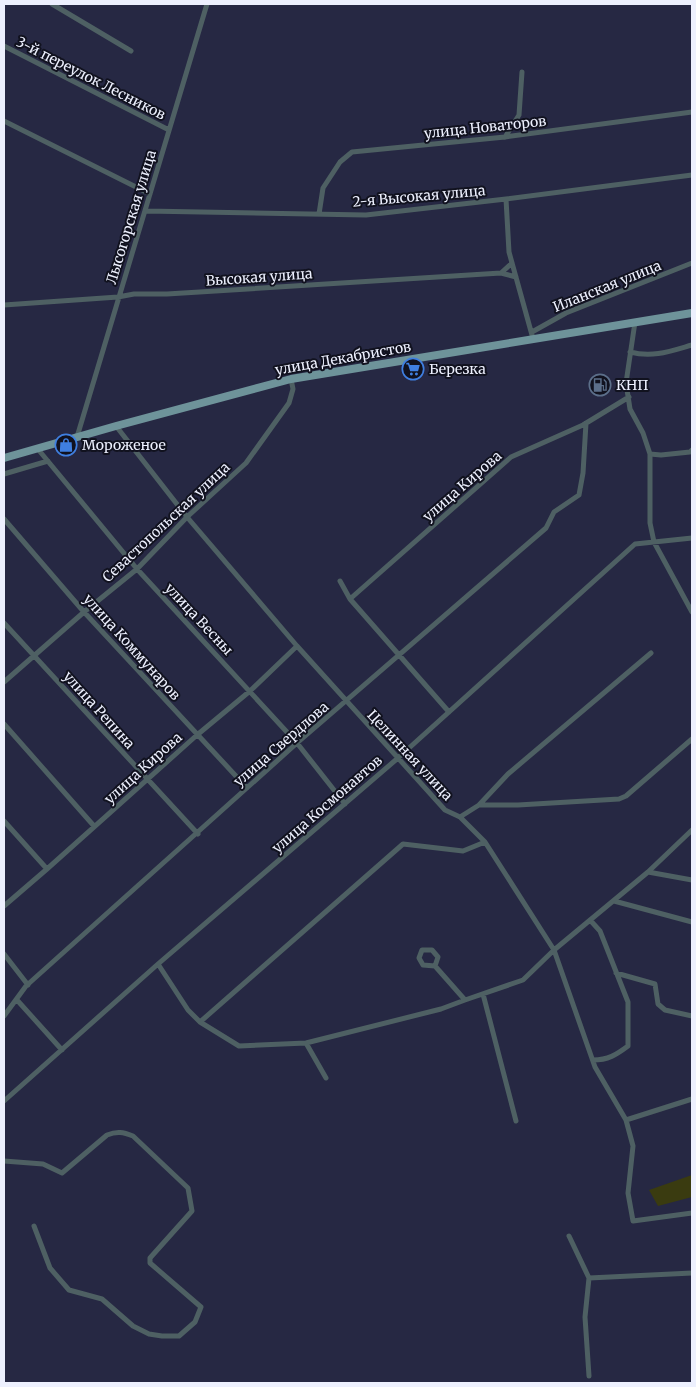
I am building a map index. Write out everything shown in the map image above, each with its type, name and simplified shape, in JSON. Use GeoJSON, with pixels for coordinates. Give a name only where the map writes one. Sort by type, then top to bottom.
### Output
{"type":"FeatureCollection","features":[{"type":"Feature","properties":{"kind":"main road","name":"улица Декабристов"},"geometry":{"type":"LineString","coordinates":[[4,458],[291,379],[532,336],[692,313]]}},
{"type":"Feature","properties":{"kind":"street"},"geometry":{"type":"LineString","coordinates":[[52,4],[132,51]]}},
{"type":"Feature","properties":{"kind":"street","name":"Лысогорская улица"},"geometry":{"type":"LineString","coordinates":[[77,438],[207,4]]}},
{"type":"Feature","properties":{"kind":"street","name":"3-й переулок Лесников"},"geometry":{"type":"LineString","coordinates":[[4,46],[169,130]]}},
{"type":"Feature","properties":{"kind":"street"},"geometry":{"type":"LineString","coordinates":[[504,137],[519,115],[522,72]]}},
{"type":"Feature","properties":{"kind":"street","name":"улица Новаторов"},"geometry":{"type":"LineString","coordinates":[[319,214],[323,188],[340,162],[352,152],[504,137],[692,112]]}},
{"type":"Feature","properties":{"kind":"street"},"geometry":{"type":"LineString","coordinates":[[4,122],[150,194]]}},
{"type":"Feature","properties":{"kind":"street","name":"2-я Высокая улица"},"geometry":{"type":"LineString","coordinates":[[146,211],[366,215],[692,175]]}},
{"type":"Feature","properties":{"kind":"street"},"geometry":{"type":"LineString","coordinates":[[506,199],[509,252],[532,336]]}},
{"type":"Feature","properties":{"kind":"street"},"geometry":{"type":"LineString","coordinates":[[502,273],[512,263]]}},
{"type":"Feature","properties":{"kind":"street","name":"Иланская улица"},"geometry":{"type":"LineString","coordinates":[[532,336],[566,313],[692,263]]}},
{"type":"Feature","properties":{"kind":"street","name":"Высокая улица"},"geometry":{"type":"LineString","coordinates":[[4,305],[118,297],[134,294],[168,294],[502,273],[516,277]]}},
{"type":"Feature","properties":{"kind":"street"},"geometry":{"type":"LineString","coordinates":[[635,322],[626,383],[630,409],[643,433],[650,454],[650,523],[654,542],[692,612]]}},
{"type":"Feature","properties":{"kind":"street"},"geometry":{"type":"LineString","coordinates":[[630,352],[643,355],[657,355],[692,345]]}},
{"type":"Feature","properties":{"kind":"street","name":"Севастопольская улица"},"geometry":{"type":"LineString","coordinates":[[4,682],[137,568],[246,463],[289,403],[293,388],[291,379]]}},
{"type":"Feature","properties":{"kind":"street","name":"улица Кирова"},"geometry":{"type":"LineString","coordinates":[[350,599],[512,457],[586,423],[629,398]]}},
{"type":"Feature","properties":{"kind":"street","name":"улица Свердлова"},"geometry":{"type":"LineString","coordinates":[[4,1016],[28,985],[297,744],[546,528],[554,512],[579,494],[583,473],[586,423]]}},
{"type":"Feature","properties":{"kind":"street","name":"Целинная улица"},"geometry":{"type":"LineString","coordinates":[[116,426],[188,517],[346,702],[445,810],[460,816],[485,842],[554,950],[595,1067],[626,1120],[633,1146],[628,1194],[633,1221],[692,1213]]}},
{"type":"Feature","properties":{"kind":"street","name":"улица Весны"},"geometry":{"type":"LineString","coordinates":[[38,448],[137,568],[250,690],[297,744],[345,804]]}},
{"type":"Feature","properties":{"kind":"street"},"geometry":{"type":"LineString","coordinates":[[650,454],[661,455],[690,452],[692,450]]}},
{"type":"Feature","properties":{"kind":"street"},"geometry":{"type":"LineString","coordinates":[[4,474],[48,461]]}},
{"type":"Feature","properties":{"kind":"street","name":"улица Коммунаров"},"geometry":{"type":"LineString","coordinates":[[4,519],[84,612],[248,788]]}},
{"type":"Feature","properties":{"kind":"street","name":"улица Космонавтов"},"geometry":{"type":"LineString","coordinates":[[4,1101],[158,964],[398,758],[636,544],[692,538]]}},
{"type":"Feature","properties":{"kind":"street"},"geometry":{"type":"LineString","coordinates":[[340,581],[350,599],[449,712]]}},
{"type":"Feature","properties":{"kind":"street","name":"улица Репина"},"geometry":{"type":"LineString","coordinates":[[4,623],[198,834]]}},
{"type":"Feature","properties":{"kind":"street","name":"улица Кирова"},"geometry":{"type":"LineString","coordinates":[[4,906],[250,690],[297,646]]}},
{"type":"Feature","properties":{"kind":"street"},"geometry":{"type":"LineString","coordinates":[[460,816],[479,804],[508,774],[652,653]]}},
{"type":"Feature","properties":{"kind":"street"},"geometry":{"type":"LineString","coordinates":[[4,724],[94,826]]}},
{"type":"Feature","properties":{"kind":"street"},"geometry":{"type":"LineString","coordinates":[[479,804],[619,799],[626,796],[692,739]]}},
{"type":"Feature","properties":{"kind":"street"},"geometry":{"type":"LineString","coordinates":[[4,821],[48,869]]}},
{"type":"Feature","properties":{"kind":"street"},"geometry":{"type":"LineString","coordinates":[[158,964],[188,1010],[200,1022],[240,1046],[306,1044],[441,1009],[523,980],[554,950],[648,872],[691,832]]}},
{"type":"Feature","properties":{"kind":"street"},"geometry":{"type":"LineString","coordinates":[[200,1022],[404,844],[463,851],[485,842]]}},
{"type":"Feature","properties":{"kind":"street"},"geometry":{"type":"LineString","coordinates":[[648,872],[692,880]]}},
{"type":"Feature","properties":{"kind":"street"},"geometry":{"type":"LineString","coordinates":[[614,901],[692,922]]}},
{"type":"Feature","properties":{"kind":"street"},"geometry":{"type":"LineString","coordinates":[[590,920],[600,931],[628,1002],[628,1046],[615,1056],[604,1060],[593,1060]]}},
{"type":"Feature","properties":{"kind":"street"},"geometry":{"type":"LineString","coordinates":[[4,954],[28,985]]}},
{"type":"Feature","properties":{"kind":"street"},"geometry":{"type":"LineString","coordinates":[[435,966],[465,1000]]}},
{"type":"Feature","properties":{"kind":"street"},"geometry":{"type":"LineString","coordinates":[[616,973],[655,984],[658,1004],[665,1010],[692,1016]]}},
{"type":"Feature","properties":{"kind":"street"},"geometry":{"type":"LineString","coordinates":[[483,994],[516,1121]]}},
{"type":"Feature","properties":{"kind":"street"},"geometry":{"type":"LineString","coordinates":[[17,1000],[62,1050]]}},
{"type":"Feature","properties":{"kind":"street"},"geometry":{"type":"LineString","coordinates":[[306,1044],[326,1078]]}},
{"type":"Feature","properties":{"kind":"street"},"geometry":{"type":"LineString","coordinates":[[626,1120],[692,1099]]}},
{"type":"Feature","properties":{"kind":"street"},"geometry":{"type":"LineString","coordinates":[[4,1161],[43,1164],[62,1173],[107,1135],[124,1132],[133,1136],[188,1188],[192,1211],[150,1258],[150,1263],[201,1307],[195,1322],[179,1336],[149,1334],[133,1326],[102,1299],[69,1290],[50,1268],[34,1226]]}},
{"type":"Feature","properties":{"kind":"street"},"geometry":{"type":"LineString","coordinates":[[569,1236],[589,1278],[585,1317],[590,1376]]}},
{"type":"Feature","properties":{"kind":"street"},"geometry":{"type":"LineString","coordinates":[[589,1278],[692,1273]]}},
{"type":"Feature","properties":{"kind":"shaded area"},"geometry":{"type":"Polygon","coordinates":[[[692,1175],[692,1197],[658,1206],[649,1190],[692,1175]]]}},
{"type":"Feature","properties":{"kind":"place","name":"Березка"},"geometry":{"type":"Point","coordinates":[413,369]}},
{"type":"Feature","properties":{"kind":"place","name":"КНП"},"geometry":{"type":"Point","coordinates":[600,385]}},
{"type":"Feature","properties":{"kind":"place","name":"Мороженое"},"geometry":{"type":"Point","coordinates":[66,445]}}]}
